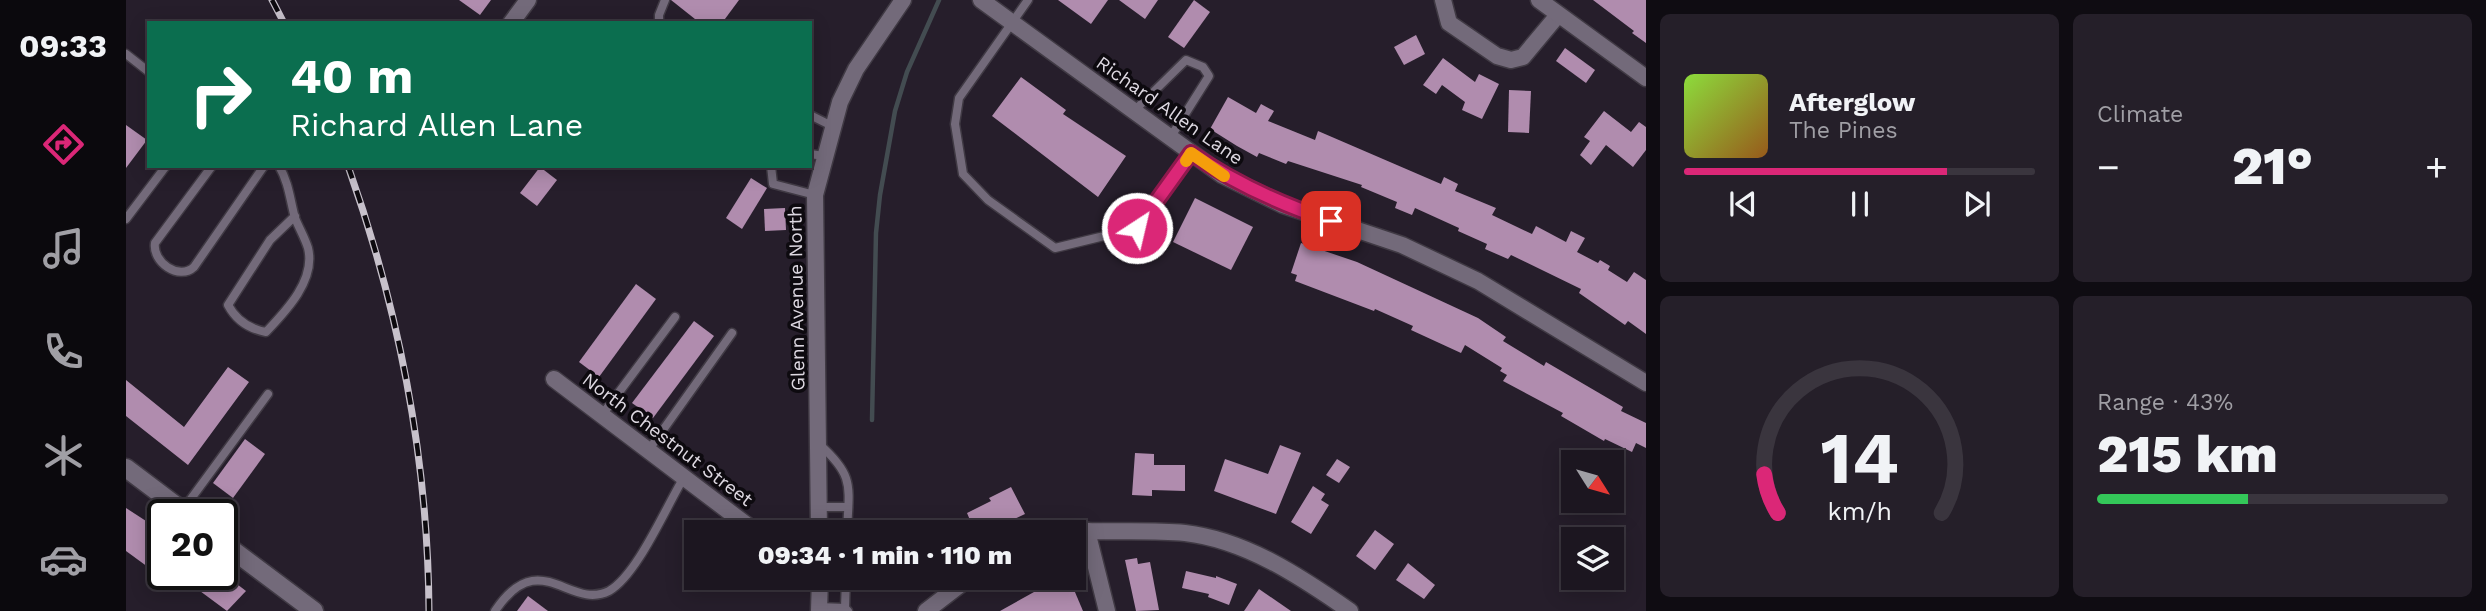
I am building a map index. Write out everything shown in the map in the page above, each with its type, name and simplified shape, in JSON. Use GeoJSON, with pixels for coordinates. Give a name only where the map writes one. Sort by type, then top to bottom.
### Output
{"type":"FeatureCollection","features":[{"type":"Feature","properties":{"kind":"main road"},"geometry":{"type":"LineString","coordinates":[[126,468],[166,499]]}},
{"type":"Feature","properties":{"kind":"main road"},"geometry":{"type":"LineString","coordinates":[[238,555],[302,608]]}},
{"type":"Feature","properties":{"kind":"street"},"geometry":{"type":"LineString","coordinates":[[512,21],[528,0]]}},
{"type":"Feature","properties":{"kind":"street","name":"Glenn Avenue North"},"geometry":{"type":"LineString","coordinates":[[819,520],[815,195],[817,155],[856,69],[903,0]]}},
{"type":"Feature","properties":{"kind":"street","name":"Richard Allen Lane"},"geometry":{"type":"LineString","coordinates":[[981,0],[1222,175],[1283,205],[1402,245],[1478,281],[1646,383]]}},
{"type":"Feature","properties":{"kind":"street"},"geometry":{"type":"LineString","coordinates":[[1443,0],[1449,23],[1497,56],[1511,60],[1523,57],[1558,15]]}},
{"type":"Feature","properties":{"kind":"street"},"geometry":{"type":"LineString","coordinates":[[1538,0],[1646,78]]}},
{"type":"Feature","properties":{"kind":"street","name":"North Chestnut Street"},"geometry":{"type":"LineString","coordinates":[[554,379],[740,520]]}},
{"type":"Feature","properties":{"kind":"street"},"geometry":{"type":"LineString","coordinates":[[1086,533],[1186,533],[1245,550],[1295,573],[1350,611]]}},
{"type":"Feature","properties":{"kind":"street"},"geometry":{"type":"LineString","coordinates":[[1086,548],[1107,611]]}},
{"type":"Feature","properties":{"kind":"street"},"geometry":{"type":"LineString","coordinates":[[819,590],[819,609]]}},
{"type":"Feature","properties":{"kind":"street"},"geometry":{"type":"LineString","coordinates":[[926,611],[953,590]]}},
{"type":"Feature","properties":{"kind":"lane"},"geometry":{"type":"LineString","coordinates":[[659,21],[665,0]]}},
{"type":"Feature","properties":{"kind":"lane"},"geometry":{"type":"LineString","coordinates":[[1028,0],[959,98],[955,124],[962,174],[988,200],[1055,248],[1077,243],[1137,228],[1191,153]]}},
{"type":"Feature","properties":{"kind":"lane"},"geometry":{"type":"LineString","coordinates":[[126,54],[147,70]]}},
{"type":"Feature","properties":{"kind":"lane"},"geometry":{"type":"LineString","coordinates":[[1134,112],[1186,60],[1203,67],[1209,76],[1170,138]]}},
{"type":"Feature","properties":{"kind":"lane"},"geometry":{"type":"LineString","coordinates":[[812,116],[832,126]]}},
{"type":"Feature","properties":{"kind":"lane"},"geometry":{"type":"LineString","coordinates":[[126,219],[164,168]]}},
{"type":"Feature","properties":{"kind":"lane"},"geometry":{"type":"LineString","coordinates":[[211,168],[155,243],[153,252],[158,259],[179,274],[187,274],[194,267],[263,168]]}},
{"type":"Feature","properties":{"kind":"lane"},"geometry":{"type":"LineString","coordinates":[[280,168],[286,177],[295,216],[308,248],[310,269],[305,282],[275,322],[266,332],[256,330],[233,314],[228,305],[270,240],[295,216]]}},
{"type":"Feature","properties":{"kind":"lane"},"geometry":{"type":"LineString","coordinates":[[771,168],[773,184],[815,195]]}},
{"type":"Feature","properties":{"kind":"lane"},"geometry":{"type":"LineString","coordinates":[[602,415],[675,317]]}},
{"type":"Feature","properties":{"kind":"lane"},"geometry":{"type":"LineString","coordinates":[[648,451],[732,333]]}},
{"type":"Feature","properties":{"kind":"lane"},"geometry":{"type":"LineString","coordinates":[[194,499],[268,394]]}},
{"type":"Feature","properties":{"kind":"lane"},"geometry":{"type":"LineString","coordinates":[[819,444],[841,464],[849,487],[847,520]]}},
{"type":"Feature","properties":{"kind":"lane"},"geometry":{"type":"LineString","coordinates":[[495,611],[502,601],[524,584],[540,580],[558,584],[579,595],[607,592],[628,576],[683,478]]}},
{"type":"Feature","properties":{"kind":"lane"},"geometry":{"type":"LineString","coordinates":[[819,507],[848,507]]}},
{"type":"Feature","properties":{"kind":"lane"},"geometry":{"type":"LineString","coordinates":[[819,609],[846,610],[846,590]]}},
{"type":"Feature","properties":{"kind":"building"},"geometry":{"type":"Polygon","coordinates":[[[459,0],[491,0],[480,15],[459,0]]]}},
{"type":"Feature","properties":{"kind":"building"},"geometry":{"type":"Polygon","coordinates":[[[671,0],[739,0],[723,21],[697,21],[671,0]]]}},
{"type":"Feature","properties":{"kind":"building"},"geometry":{"type":"Polygon","coordinates":[[[1058,0],[1108,0],[1091,24],[1058,0]]]}},
{"type":"Feature","properties":{"kind":"building"},"geometry":{"type":"Polygon","coordinates":[[[1119,0],[1158,0],[1145,19],[1119,0]]]}},
{"type":"Feature","properties":{"kind":"building"},"geometry":{"type":"Polygon","coordinates":[[[1194,0],[1210,12],[1184,48],[1168,37],[1194,0]]]}},
{"type":"Feature","properties":{"kind":"building"},"geometry":{"type":"Polygon","coordinates":[[[1593,0],[1646,0],[1646,43],[1632,33],[1634,31],[1593,0]]]}},
{"type":"Feature","properties":{"kind":"building"},"geometry":{"type":"Polygon","coordinates":[[[1416,35],[1425,54],[1404,65],[1394,47],[1416,35]]]}},
{"type":"Feature","properties":{"kind":"building"},"geometry":{"type":"Polygon","coordinates":[[[1565,48],[1595,70],[1586,83],[1556,61],[1565,48]]]}},
{"type":"Feature","properties":{"kind":"building"},"geometry":{"type":"Polygon","coordinates":[[[1443,58],[1475,82],[1479,74],[1499,84],[1482,119],[1462,110],[1465,102],[1442,85],[1436,94],[1423,85],[1443,58]]]}},
{"type":"Feature","properties":{"kind":"building"},"geometry":{"type":"Polygon","coordinates":[[[1021,77],[1066,110],[1063,114],[1126,156],[1098,197],[992,116],[1021,77]]]}},
{"type":"Feature","properties":{"kind":"building"},"geometry":{"type":"Polygon","coordinates":[[[1509,90],[1531,91],[1529,133],[1508,132],[1509,90]]]}},
{"type":"Feature","properties":{"kind":"building"},"geometry":{"type":"Polygon","coordinates":[[[1228,97],[1256,113],[1261,104],[1274,111],[1268,121],[1315,140],[1318,131],[1441,184],[1444,177],[1458,184],[1455,191],[1496,208],[1492,215],[1532,234],[1536,226],[1566,242],[1571,231],[1585,238],[1577,252],[1610,266],[1608,270],[1627,282],[1634,272],[1646,280],[1646,334],[1628,321],[1625,325],[1579,293],[1581,289],[1511,255],[1508,259],[1485,249],[1487,244],[1458,231],[1459,228],[1415,208],[1412,215],[1395,208],[1397,202],[1361,187],[1362,185],[1288,161],[1286,164],[1259,153],[1257,157],[1237,146],[1210,129],[1228,97]]]}},
{"type":"Feature","properties":{"kind":"building"},"geometry":{"type":"Polygon","coordinates":[[[1604,111],[1631,132],[1639,122],[1646,127],[1646,150],[1633,167],[1606,145],[1591,165],[1580,155],[1590,141],[1584,137],[1604,111]]]}},
{"type":"Feature","properties":{"kind":"building"},"geometry":{"type":"Polygon","coordinates":[[[126,125],[147,140],[126,168],[126,125]]]}},
{"type":"Feature","properties":{"kind":"building"},"geometry":{"type":"Polygon","coordinates":[[[539,168],[557,180],[537,206],[520,193],[539,168]]]}},
{"type":"Feature","properties":{"kind":"building"},"geometry":{"type":"Polygon","coordinates":[[[751,178],[767,188],[742,229],[726,218],[751,178]]]}},
{"type":"Feature","properties":{"kind":"building"},"geometry":{"type":"Polygon","coordinates":[[[1195,198],[1253,227],[1231,270],[1173,242],[1195,198]]]}},
{"type":"Feature","properties":{"kind":"building"},"geometry":{"type":"Polygon","coordinates":[[[785,208],[786,230],[765,231],[764,209],[785,208]]]}},
{"type":"Feature","properties":{"kind":"building"},"geometry":{"type":"Polygon","coordinates":[[[1301,243],[1357,262],[1478,318],[1506,337],[1503,341],[1544,366],[1546,362],[1623,407],[1621,411],[1646,423],[1646,448],[1636,443],[1632,452],[1605,439],[1604,441],[1561,416],[1563,413],[1503,381],[1507,375],[1500,371],[1502,368],[1465,345],[1461,353],[1411,330],[1413,326],[1375,309],[1374,311],[1295,281],[1297,275],[1291,273],[1301,243]]]}},
{"type":"Feature","properties":{"kind":"building"},"geometry":{"type":"Polygon","coordinates":[[[636,284],[656,299],[599,377],[579,362],[636,284]]]}},
{"type":"Feature","properties":{"kind":"building"},"geometry":{"type":"Polygon","coordinates":[[[694,321],[714,336],[653,418],[632,403],[694,321]]]}},
{"type":"Feature","properties":{"kind":"building"},"geometry":{"type":"Polygon","coordinates":[[[228,367],[249,382],[188,465],[126,416],[126,380],[184,427],[228,367]]]}},
{"type":"Feature","properties":{"kind":"building"},"geometry":{"type":"Polygon","coordinates":[[[245,439],[265,454],[233,498],[213,483],[245,439]]]}},
{"type":"Feature","properties":{"kind":"building"},"geometry":{"type":"Polygon","coordinates":[[[1280,445],[1301,453],[1276,514],[1214,491],[1225,459],[1268,474],[1280,445]]]}},
{"type":"Feature","properties":{"kind":"building"},"geometry":{"type":"Polygon","coordinates":[[[1135,453],[1154,454],[1154,465],[1185,465],[1185,491],[1152,490],[1152,496],[1132,495],[1135,453]]]}},
{"type":"Feature","properties":{"kind":"building"},"geometry":{"type":"Polygon","coordinates":[[[1337,459],[1350,467],[1339,483],[1326,475],[1337,459]]]}},
{"type":"Feature","properties":{"kind":"building"},"geometry":{"type":"Polygon","coordinates":[[[1313,486],[1325,494],[1321,500],[1329,505],[1311,534],[1291,522],[1313,486]]]}},
{"type":"Feature","properties":{"kind":"building"},"geometry":{"type":"Polygon","coordinates":[[[1011,487],[1025,514],[1012,520],[970,520],[967,513],[991,501],[989,498],[1011,487]]]}},
{"type":"Feature","properties":{"kind":"building"},"geometry":{"type":"Polygon","coordinates":[[[126,508],[147,522],[147,566],[126,551],[126,508]]]}},
{"type":"Feature","properties":{"kind":"building"},"geometry":{"type":"Polygon","coordinates":[[[1375,530],[1394,544],[1375,570],[1356,556],[1375,530]]]}},
{"type":"Feature","properties":{"kind":"building"},"geometry":{"type":"Polygon","coordinates":[[[1137,558],[1138,564],[1150,562],[1159,610],[1136,611],[1125,560],[1137,558]]]}},
{"type":"Feature","properties":{"kind":"building"},"geometry":{"type":"Polygon","coordinates":[[[1408,563],[1435,585],[1424,599],[1396,580],[1408,563]]]}},
{"type":"Feature","properties":{"kind":"building"},"geometry":{"type":"Polygon","coordinates":[[[1186,571],[1216,576],[1237,584],[1229,605],[1208,597],[1209,594],[1182,588],[1186,571]]]}},
{"type":"Feature","properties":{"kind":"building"},"geometry":{"type":"Polygon","coordinates":[[[238,585],[246,591],[227,611],[199,590],[238,590],[238,585]]]}},
{"type":"Feature","properties":{"kind":"building"},"geometry":{"type":"Polygon","coordinates":[[[1259,589],[1291,611],[1244,611],[1259,589]]]}},
{"type":"Feature","properties":{"kind":"building"},"geometry":{"type":"Polygon","coordinates":[[[1038,590],[1074,590],[1083,611],[1000,611],[1038,590]]]}},
{"type":"Feature","properties":{"kind":"building"},"geometry":{"type":"Polygon","coordinates":[[[528,596],[548,611],[517,611],[528,596]]]}},
{"type":"Feature","properties":{"kind":"waterway"},"geometry":{"type":"LineString","coordinates":[[872,420],[876,233],[880,195],[895,111],[907,72],[939,0]]}},
{"type":"Feature","properties":{"kind":"railway"},"geometry":{"type":"LineString","coordinates":[[272,0],[283,21]]}},
{"type":"Feature","properties":{"kind":"railway"},"geometry":{"type":"LineString","coordinates":[[349,168],[382,275],[407,385],[423,497],[429,611]]}},
{"type":"Feature","properties":{"kind":"slow traffic"},"geometry":{"type":"LineString","coordinates":[[1186,161],[1191,153],[1224,176]]}},
{"type":"Feature","properties":{"kind":"route"},"geometry":{"type":"LineString","coordinates":[[1137,228],[1191,153],[1222,175],[1283,205],[1331,221]]}}]}
